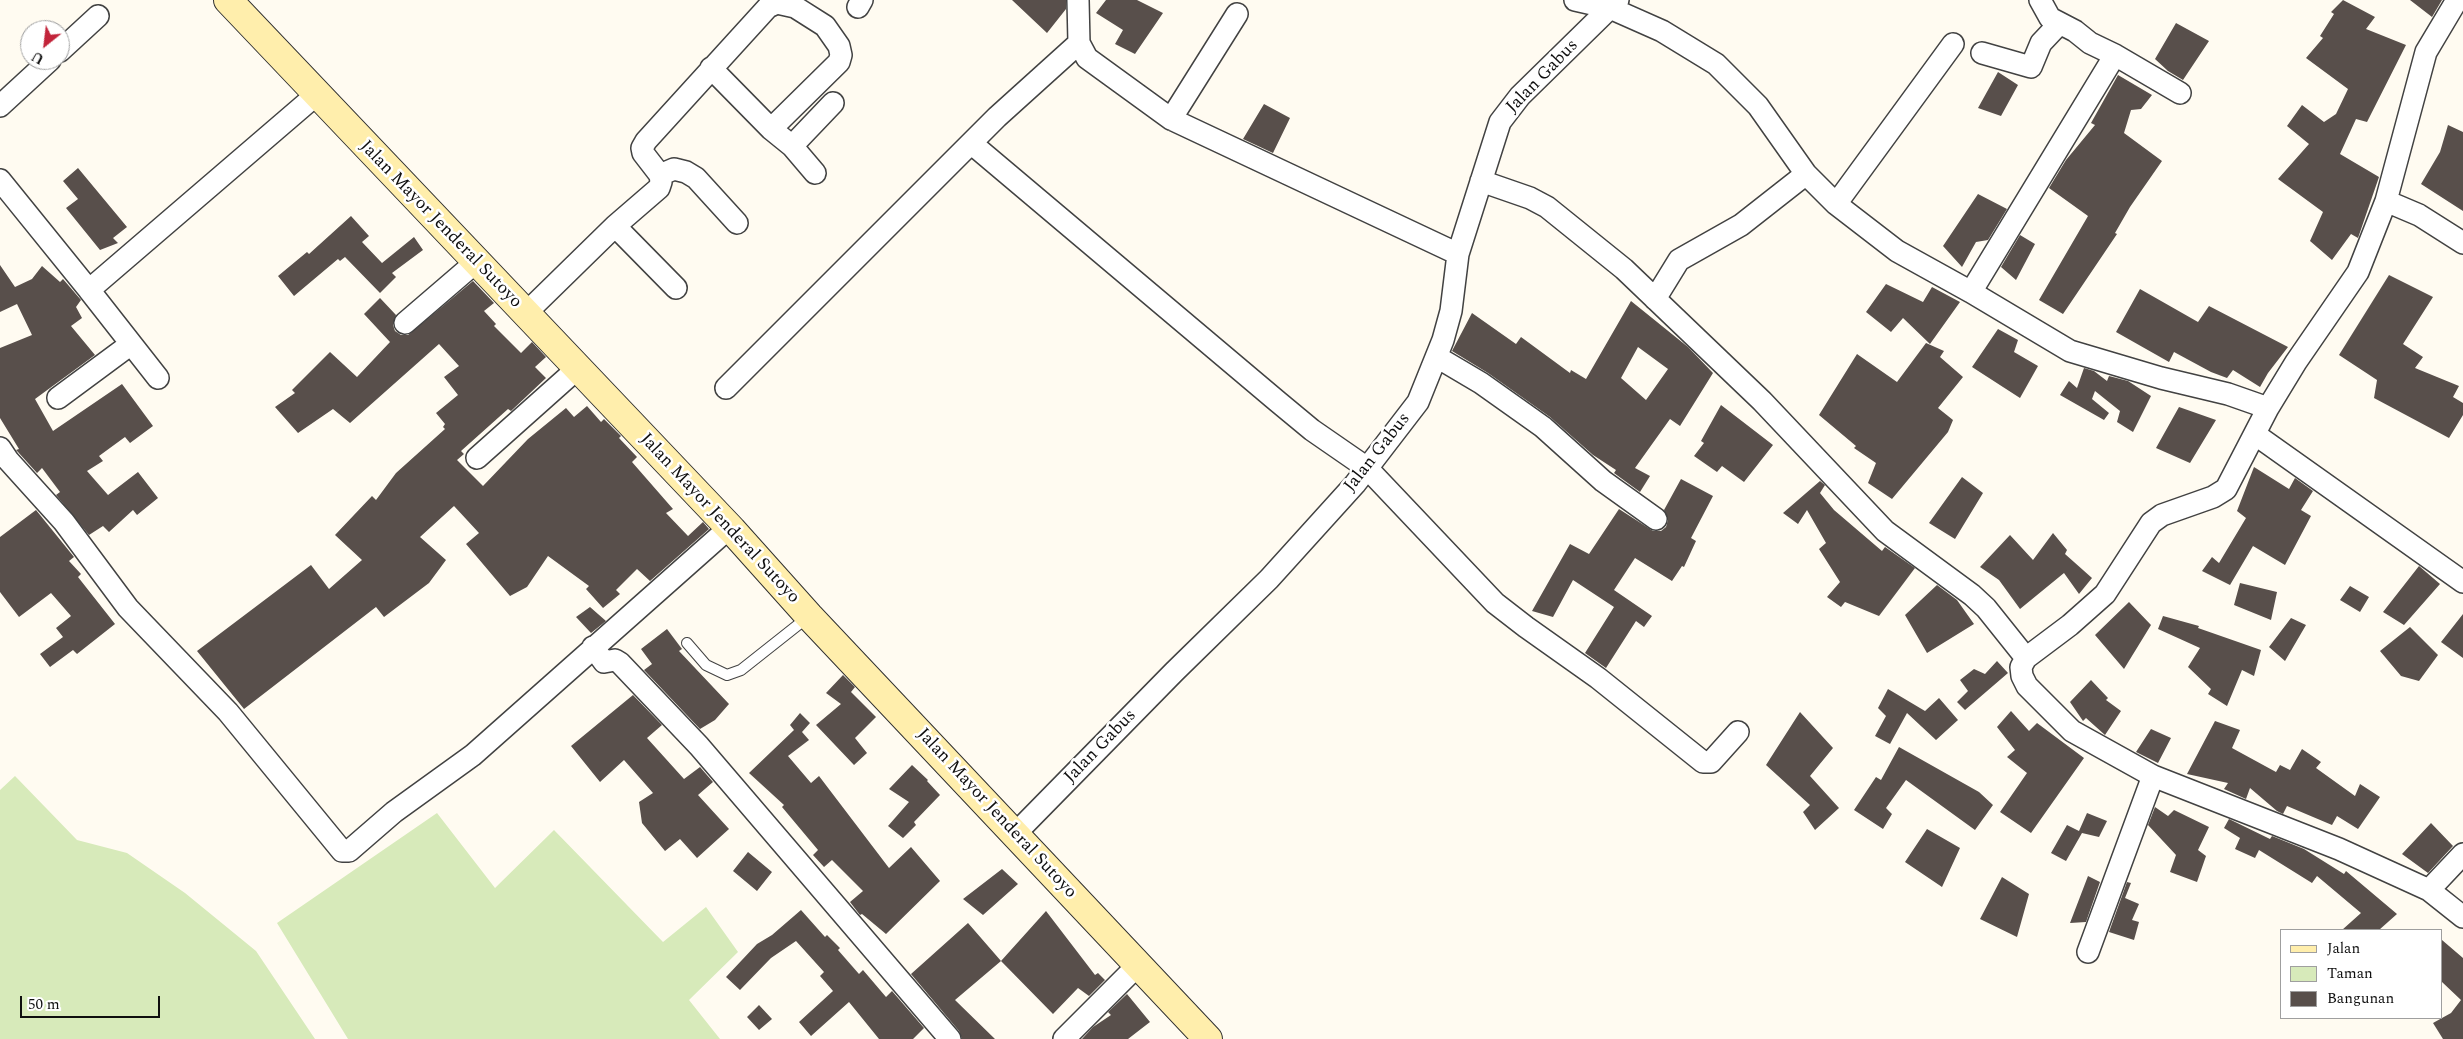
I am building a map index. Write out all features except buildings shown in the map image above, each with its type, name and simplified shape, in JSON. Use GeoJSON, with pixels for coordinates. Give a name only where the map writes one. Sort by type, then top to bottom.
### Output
{"type":"FeatureCollection","features":[{"type":"Feature","properties":{"kind":"main road","name":"Jalan Mayor Jenderal Sutoyo"},"geometry":{"type":"LineString","coordinates":[[228,0],[316,95],[735,534],[809,616],[1208,1039]]}},
{"type":"Feature","properties":{"kind":"street"},"geometry":{"type":"LineString","coordinates":[[1078,0],[1079,42],[1087,58],[1171,119],[1458,254]]}},
{"type":"Feature","properties":{"kind":"street"},"geometry":{"type":"LineString","coordinates":[[1575,0],[1614,4],[1716,64],[1758,106],[1806,174],[1836,204],[1897,251],[1971,292],[2070,351],[2161,378],[2228,394],[2268,408]]}},
{"type":"Feature","properties":{"kind":"street"},"geometry":{"type":"LineString","coordinates":[[2040,0],[2050,18],[2059,24],[2180,93]]}},
{"type":"Feature","properties":{"kind":"street"},"geometry":{"type":"LineString","coordinates":[[2457,0],[2426,52],[2386,201],[2358,272],[2296,362],[2268,408],[2256,435],[2226,489],[2213,498],[2162,515],[2151,523],[2106,594],[2070,625],[2026,658],[2021,667],[2022,676],[2027,686],[2072,731],[2153,776],[2339,850],[2429,890],[2463,917]]}},
{"type":"Feature","properties":{"kind":"street"},"geometry":{"type":"LineString","coordinates":[[526,314],[615,226],[659,188],[661,182],[660,175],[642,148],[651,135],[768,7],[777,3],[795,7],[825,26],[839,46],[841,55],[839,62],[771,129]]}},
{"type":"Feature","properties":{"kind":"street","name":"Jalan Gabus"},"geometry":{"type":"LineString","coordinates":[[1015,834],[1174,672],[1269,579],[1361,476],[1418,402],[1437,357],[1451,311],[1458,254],[1465,225],[1500,122],[1520,96],[1614,4]]}},
{"type":"Feature","properties":{"kind":"street"},"geometry":{"type":"LineString","coordinates":[[1171,119],[1237,14]]}},
{"type":"Feature","properties":{"kind":"street"},"geometry":{"type":"LineString","coordinates":[[70,42],[98,16]]}},
{"type":"Feature","properties":{"kind":"street"},"geometry":{"type":"LineString","coordinates":[[1982,53],[2031,68],[2041,43],[2059,24]]}},
{"type":"Feature","properties":{"kind":"street"},"geometry":{"type":"LineString","coordinates":[[726,388],[997,116],[1079,42]]}},
{"type":"Feature","properties":{"kind":"street"},"geometry":{"type":"LineString","coordinates":[[1836,204],[1953,44]]}},
{"type":"Feature","properties":{"kind":"street"},"geometry":{"type":"LineString","coordinates":[[1971,292],[2115,55]]}},
{"type":"Feature","properties":{"kind":"street"},"geometry":{"type":"LineString","coordinates":[[712,68],[771,129],[792,146],[815,173]]}},
{"type":"Feature","properties":{"kind":"street"},"geometry":{"type":"LineString","coordinates":[[0,106],[39,70]]}},
{"type":"Feature","properties":{"kind":"street"},"geometry":{"type":"LineString","coordinates":[[792,146],[839,108],[814,86]]}},
{"type":"Feature","properties":{"kind":"street"},"geometry":{"type":"LineString","coordinates":[[89,290],[316,95]]}},
{"type":"Feature","properties":{"kind":"street"},"geometry":{"type":"LineString","coordinates":[[971,143],[1312,430],[1496,603],[1598,678],[1703,762],[1711,762],[1738,732]]}},
{"type":"Feature","properties":{"kind":"street"},"geometry":{"type":"LineString","coordinates":[[660,175],[674,169],[686,172],[696,178],[737,223]]}},
{"type":"Feature","properties":{"kind":"street"},"geometry":{"type":"LineString","coordinates":[[1655,299],[1679,260],[1741,224],[1806,174]]}},
{"type":"Feature","properties":{"kind":"street"},"geometry":{"type":"LineString","coordinates":[[1481,181],[1530,198],[1547,208],[1624,268],[1762,401],[1885,531],[1986,608],[2026,658]]}},
{"type":"Feature","properties":{"kind":"street"},"geometry":{"type":"LineString","coordinates":[[1,184],[89,290],[158,378]]}},
{"type":"Feature","properties":{"kind":"street"},"geometry":{"type":"LineString","coordinates":[[2386,201],[2419,215],[2463,243]]}},
{"type":"Feature","properties":{"kind":"street"},"geometry":{"type":"LineString","coordinates":[[1428,241],[1465,225]]}},
{"type":"Feature","properties":{"kind":"street"},"geometry":{"type":"LineString","coordinates":[[615,226],[676,288]]}},
{"type":"Feature","properties":{"kind":"street"},"geometry":{"type":"LineString","coordinates":[[406,323],[476,262]]}},
{"type":"Feature","properties":{"kind":"street"},"geometry":{"type":"LineString","coordinates":[[58,398],[131,344]]}},
{"type":"Feature","properties":{"kind":"street"},"geometry":{"type":"LineString","coordinates":[[1437,357],[1481,383],[1543,427],[1603,481],[1656,520]]}},
{"type":"Feature","properties":{"kind":"street"},"geometry":{"type":"LineString","coordinates":[[477,458],[578,368]]}},
{"type":"Feature","properties":{"kind":"street"},"geometry":{"type":"LineString","coordinates":[[2256,435],[2463,582]]}},
{"type":"Feature","properties":{"kind":"street"},"geometry":{"type":"LineString","coordinates":[[0,448],[8,460],[64,522],[128,608],[228,712],[342,851],[349,851],[394,812],[473,754],[598,655],[735,534]]}},
{"type":"Feature","properties":{"kind":"street"},"geometry":{"type":"LineString","coordinates":[[598,655],[620,662],[699,746],[950,1039]]}},
{"type":"Feature","properties":{"kind":"street"},"geometry":{"type":"LineString","coordinates":[[2088,952],[2153,776]]}},
{"type":"Feature","properties":{"kind":"street"},"geometry":{"type":"LineString","coordinates":[[2429,890],[2463,854]]}},
{"type":"Feature","properties":{"kind":"street"},"geometry":{"type":"LineString","coordinates":[[1064,1039],[1138,965]]}},
{"type":"Feature","properties":{"kind":"lane"},"geometry":{"type":"LineString","coordinates":[[687,643],[706,665],[727,675],[741,670],[809,616]]}},
{"type":"Feature","properties":{"kind":"green space"},"geometry":{"type":"Polygon","coordinates":[[[15,776],[77,840],[127,853],[185,893],[256,951],[315,1039],[0,1039],[0,790],[15,776]]]}},
{"type":"Feature","properties":{"kind":"green space"},"geometry":{"type":"Polygon","coordinates":[[[437,813],[495,888],[554,830],[663,942],[706,907],[738,952],[689,1000],[720,1039],[348,1039],[277,923],[437,813]]]}}]}
